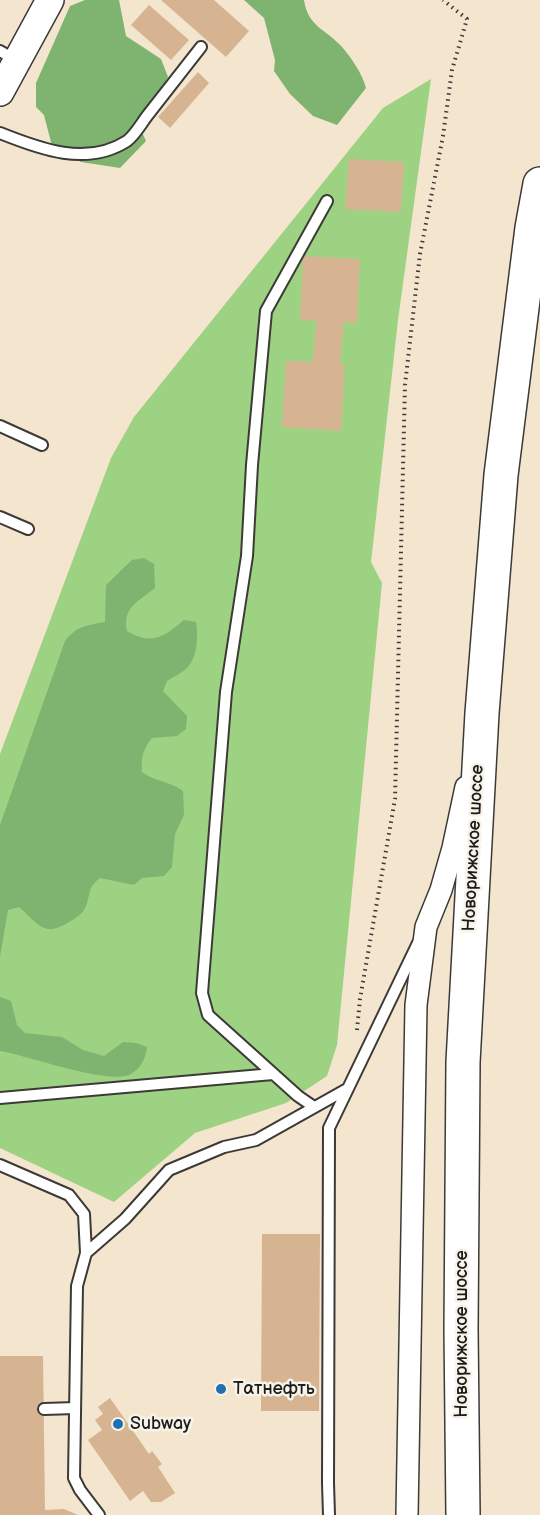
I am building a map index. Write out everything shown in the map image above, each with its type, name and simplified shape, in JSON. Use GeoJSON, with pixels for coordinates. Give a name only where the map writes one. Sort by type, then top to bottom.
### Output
{"type":"FeatureCollection","features":[{"type":"Feature","properties":{"kind":"highway","name":"Новорижское шоссе"},"geometry":{"type":"LineString","coordinates":[[463,1515],[461,1329],[463,1062],[482,713],[501,475],[532,228],[540,184]]}},
{"type":"Feature","properties":{"kind":"street"},"geometry":{"type":"LineString","coordinates":[[0,92],[9,56],[50,0]]}},
{"type":"Feature","properties":{"kind":"street"},"geometry":{"type":"LineString","coordinates":[[407,1515],[416,1005],[426,927],[441,890],[453,848],[482,713]]}},
{"type":"Feature","properties":{"kind":"lane"},"geometry":{"type":"LineString","coordinates":[[0,133],[33,146],[63,153],[84,155],[112,149],[129,139],[201,47]]}},
{"type":"Feature","properties":{"kind":"lane"},"geometry":{"type":"LineString","coordinates":[[314,1107],[273,1074],[208,1015],[202,993],[226,692],[247,556],[252,465],[266,311],[327,201]]}},
{"type":"Feature","properties":{"kind":"lane"},"geometry":{"type":"LineString","coordinates":[[0,426],[42,445]]}},
{"type":"Feature","properties":{"kind":"lane"},"geometry":{"type":"LineString","coordinates":[[0,517],[28,529]]}},
{"type":"Feature","properties":{"kind":"lane"},"geometry":{"type":"LineString","coordinates":[[330,1515],[328,1483],[328,1128],[426,927]]}},
{"type":"Feature","properties":{"kind":"lane"},"geometry":{"type":"LineString","coordinates":[[0,1098],[273,1074]]}},
{"type":"Feature","properties":{"kind":"lane"},"geometry":{"type":"LineString","coordinates":[[86,1253],[125,1219],[169,1170],[224,1147],[256,1140],[347,1089]]}},
{"type":"Feature","properties":{"kind":"lane"},"geometry":{"type":"LineString","coordinates":[[0,1165],[69,1195],[84,1214],[86,1253],[77,1286],[74,1478],[99,1515]]}},
{"type":"Feature","properties":{"kind":"lane"},"geometry":{"type":"LineString","coordinates":[[44,1409],[75,1408]]}},
{"type":"Feature","properties":{"kind":"path"},"geometry":{"type":"LineString","coordinates":[[357,1032],[360,999],[395,799],[405,385],[420,254],[443,136],[452,70],[467,19],[443,0]]}},
{"type":"Feature","properties":{"kind":"green space"},"geometry":{"type":"Polygon","coordinates":[[[85,0],[119,0],[126,36],[161,59],[168,77],[141,130],[146,141],[120,168],[81,162],[52,146],[44,115],[36,107],[36,83],[70,6],[85,0]]]}},
{"type":"Feature","properties":{"kind":"green space"},"geometry":{"type":"Polygon","coordinates":[[[244,0],[304,0],[309,16],[349,56],[366,88],[337,125],[313,116],[290,94],[274,71],[275,60],[264,18],[244,0]]]}},
{"type":"Feature","properties":{"kind":"green space"},"geometry":{"type":"Polygon","coordinates":[[[431,79],[398,320],[371,562],[382,583],[337,1045],[327,1076],[286,1103],[195,1133],[114,1202],[0,1148],[0,754],[111,458],[134,417],[383,108],[431,79]]]}},
{"type":"Feature","properties":{"kind":"green space"},"geometry":{"type":"Polygon","coordinates":[[[144,558],[154,564],[155,588],[129,610],[127,631],[136,636],[151,639],[164,635],[184,620],[196,622],[197,627],[196,646],[191,663],[183,672],[167,681],[163,691],[187,716],[186,729],[177,736],[152,738],[143,754],[142,762],[142,772],[183,791],[184,815],[175,834],[172,867],[164,876],[142,878],[134,885],[100,878],[91,888],[81,914],[53,929],[42,927],[19,907],[8,910],[0,957],[0,825],[65,641],[78,629],[105,622],[106,585],[132,560],[144,558]]]}},
{"type":"Feature","properties":{"kind":"green space"},"geometry":{"type":"Polygon","coordinates":[[[0,997],[11,1001],[17,1025],[25,1033],[62,1037],[83,1050],[104,1056],[123,1042],[136,1043],[147,1047],[144,1059],[138,1069],[121,1077],[88,1073],[0,1051],[0,997]]]}},
{"type":"Feature","properties":{"kind":"building"},"geometry":{"type":"Polygon","coordinates":[[[161,0],[214,0],[249,31],[226,57],[161,0]]]}},
{"type":"Feature","properties":{"kind":"building"},"geometry":{"type":"Polygon","coordinates":[[[149,5],[189,40],[171,60],[131,25],[149,5]]]}},
{"type":"Feature","properties":{"kind":"building"},"geometry":{"type":"Polygon","coordinates":[[[198,72],[209,83],[170,128],[158,117],[198,72]]]}},
{"type":"Feature","properties":{"kind":"building"},"geometry":{"type":"Polygon","coordinates":[[[349,159],[404,162],[401,212],[345,209],[349,159]]]}},
{"type":"Feature","properties":{"kind":"building"},"geometry":{"type":"Polygon","coordinates":[[[303,256],[360,259],[357,323],[344,322],[340,364],[345,364],[341,431],[282,427],[286,361],[312,362],[317,321],[300,320],[303,256]]]}},
{"type":"Feature","properties":{"kind":"building"},"geometry":{"type":"Polygon","coordinates":[[[262,1234],[320,1234],[319,1411],[261,1411],[262,1234]]]}},
{"type":"Feature","properties":{"kind":"building"},"geometry":{"type":"Polygon","coordinates":[[[0,1356],[43,1356],[45,1510],[64,1509],[78,1515],[0,1515],[0,1356]]]}},
{"type":"Feature","properties":{"kind":"building"},"geometry":{"type":"Polygon","coordinates":[[[110,1398],[149,1454],[152,1451],[162,1464],[158,1467],[175,1493],[161,1502],[151,1502],[143,1491],[130,1501],[88,1440],[102,1430],[95,1420],[103,1414],[98,1407],[110,1398]]]}},
{"type":"Feature","properties":{"kind":"place","name":"Татнефть"},"geometry":{"type":"Point","coordinates":[221,1389]}},
{"type":"Feature","properties":{"kind":"place","name":"Subway"},"geometry":{"type":"Point","coordinates":[118,1424]}}]}
